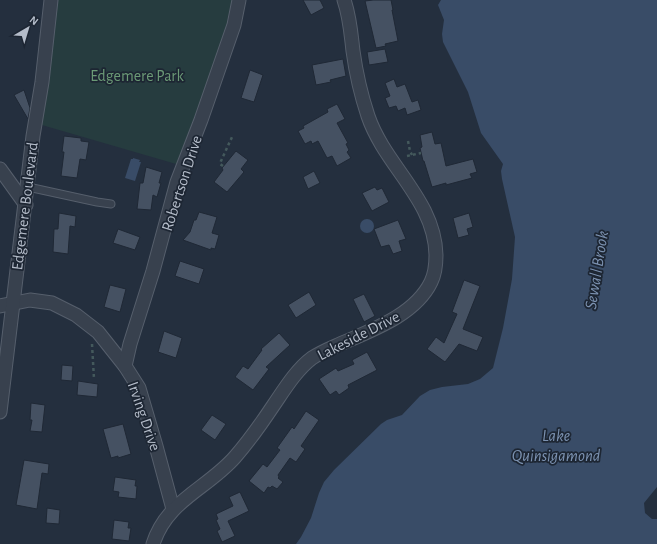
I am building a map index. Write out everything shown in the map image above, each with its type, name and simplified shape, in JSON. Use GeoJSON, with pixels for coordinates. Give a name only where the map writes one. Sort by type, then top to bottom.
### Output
{"type":"FeatureCollection","features":[{"type":"Feature","properties":{"kind":"street","name":"Edgemere Boulevard"},"geometry":{"type":"LineString","coordinates":[[0,412],[7,361],[6,305],[26,205],[33,136],[42,82],[51,0]]}},
{"type":"Feature","properties":{"kind":"street","name":"Robertson Drive"},"geometry":{"type":"LineString","coordinates":[[125,366],[131,339],[153,271],[177,182],[202,120],[234,25],[239,0]]}},
{"type":"Feature","properties":{"kind":"street","name":"Lakeside Drive"},"geometry":{"type":"LineString","coordinates":[[153,544],[161,524],[173,509],[211,480],[235,457],[256,431],[291,380],[303,366],[322,352],[365,333],[399,315],[418,300],[432,282],[436,258],[436,245],[433,232],[422,205],[386,151],[368,118],[359,84],[351,28],[344,0]]}},
{"type":"Feature","properties":{"kind":"street"},"geometry":{"type":"LineString","coordinates":[[0,169],[26,205]]}},
{"type":"Feature","properties":{"kind":"street","name":"Irving Drive"},"geometry":{"type":"LineString","coordinates":[[6,305],[30,300],[52,303],[76,315],[98,332],[125,366],[139,388],[173,509]]}},
{"type":"Feature","properties":{"kind":"lane"},"geometry":{"type":"LineString","coordinates":[[28,188],[111,204]]}},
{"type":"Feature","properties":{"kind":"path"},"geometry":{"type":"LineString","coordinates":[[223,166],[220,164],[232,137]]}},
{"type":"Feature","properties":{"kind":"path"},"geometry":{"type":"LineString","coordinates":[[408,141],[412,155]]}},
{"type":"Feature","properties":{"kind":"path"},"geometry":{"type":"LineString","coordinates":[[407,156],[421,153]]}},
{"type":"Feature","properties":{"kind":"path"},"geometry":{"type":"LineString","coordinates":[[86,323],[92,344],[94,379]]}},
{"type":"Feature","properties":{"kind":"green space","name":"Edgemere Park"},"geometry":{"type":"Polygon","coordinates":[[[51,0],[237,0],[183,166],[35,123],[51,0]]]}},
{"type":"Feature","properties":{"kind":"water","name":"Lake Quinsigamond"},"geometry":{"type":"Polygon","coordinates":[[[441,0],[657,0],[657,487],[644,503],[645,513],[652,519],[657,519],[657,544],[296,544],[311,518],[324,482],[334,470],[381,424],[387,420],[402,415],[420,396],[430,390],[468,384],[480,379],[493,368],[503,328],[512,279],[515,237],[502,179],[501,171],[503,164],[481,133],[468,92],[443,42],[442,34],[444,20],[438,5],[441,0]]]}},
{"type":"Feature","properties":{"kind":"water"},"geometry":{"type":"Polygon","coordinates":[[[133,158],[140,160],[139,162],[141,162],[135,181],[125,178],[131,159],[133,158]]]}},
{"type":"Feature","properties":{"kind":"water"},"geometry":{"type":"Polygon","coordinates":[[[364,219],[370,219],[374,223],[374,229],[370,233],[364,233],[360,229],[360,223],[364,219]]]}},
{"type":"Feature","properties":{"kind":"building"},"geometry":{"type":"Polygon","coordinates":[[[303,0],[320,0],[324,8],[311,15],[303,0]]]}},
{"type":"Feature","properties":{"kind":"building"},"geometry":{"type":"Polygon","coordinates":[[[391,0],[398,41],[376,48],[365,1],[391,0]]]}},
{"type":"Feature","properties":{"kind":"building"},"geometry":{"type":"Polygon","coordinates":[[[385,49],[388,62],[369,65],[367,52],[385,49]]]}},
{"type":"Feature","properties":{"kind":"building"},"geometry":{"type":"Polygon","coordinates":[[[343,59],[346,76],[330,80],[331,82],[316,85],[312,65],[343,59]]]}},
{"type":"Feature","properties":{"kind":"building"},"geometry":{"type":"Polygon","coordinates":[[[250,70],[263,75],[254,102],[241,98],[250,70]]]}},
{"type":"Feature","properties":{"kind":"building"},"geometry":{"type":"Polygon","coordinates":[[[394,79],[397,87],[405,84],[412,102],[418,100],[421,110],[407,115],[405,108],[398,111],[396,106],[389,108],[385,98],[390,96],[385,83],[394,79]]]}},
{"type":"Feature","properties":{"kind":"building"},"geometry":{"type":"Polygon","coordinates":[[[24,90],[30,108],[28,119],[14,95],[24,90]]]}},
{"type":"Feature","properties":{"kind":"building"},"geometry":{"type":"Polygon","coordinates":[[[337,104],[345,119],[337,123],[348,143],[346,144],[349,150],[347,152],[351,158],[337,166],[332,156],[327,158],[318,141],[312,144],[311,141],[305,144],[298,131],[304,128],[303,126],[328,112],[327,109],[337,104]]]}},
{"type":"Feature","properties":{"kind":"building"},"geometry":{"type":"Polygon","coordinates":[[[432,132],[435,144],[441,143],[446,166],[473,159],[477,172],[470,174],[472,178],[432,187],[420,148],[422,147],[420,135],[432,132]]]}},
{"type":"Feature","properties":{"kind":"building"},"geometry":{"type":"Polygon","coordinates":[[[64,136],[81,138],[81,141],[89,142],[86,160],[80,159],[77,178],[61,176],[64,136]]]}},
{"type":"Feature","properties":{"kind":"building"},"geometry":{"type":"Polygon","coordinates":[[[236,151],[248,160],[241,169],[244,172],[227,192],[214,182],[223,170],[222,168],[236,151]]]}},
{"type":"Feature","properties":{"kind":"building"},"geometry":{"type":"Polygon","coordinates":[[[146,167],[162,172],[157,197],[153,195],[151,210],[137,209],[140,183],[143,183],[146,167]]]}},
{"type":"Feature","properties":{"kind":"building"},"geometry":{"type":"Polygon","coordinates":[[[314,171],[320,183],[308,189],[303,177],[314,171]]]}},
{"type":"Feature","properties":{"kind":"building"},"geometry":{"type":"Polygon","coordinates":[[[375,187],[377,190],[382,188],[389,202],[372,211],[362,193],[375,187]]]}},
{"type":"Feature","properties":{"kind":"building"},"geometry":{"type":"Polygon","coordinates":[[[199,212],[217,217],[212,233],[219,235],[215,249],[211,248],[211,250],[183,240],[190,232],[194,220],[196,220],[199,212]]]}},
{"type":"Feature","properties":{"kind":"building"},"geometry":{"type":"Polygon","coordinates":[[[59,213],[76,216],[75,227],[70,226],[68,254],[53,252],[54,229],[58,229],[59,213]]]}},
{"type":"Feature","properties":{"kind":"building"},"geometry":{"type":"Polygon","coordinates":[[[469,213],[473,227],[467,229],[469,235],[458,238],[453,218],[469,213]]]}},
{"type":"Feature","properties":{"kind":"building"},"geometry":{"type":"Polygon","coordinates":[[[398,220],[406,239],[399,241],[402,251],[393,254],[389,245],[381,247],[374,229],[398,220]]]}},
{"type":"Feature","properties":{"kind":"building"},"geometry":{"type":"Polygon","coordinates":[[[118,229],[140,237],[135,250],[113,243],[118,229]]]}},
{"type":"Feature","properties":{"kind":"building"},"geometry":{"type":"Polygon","coordinates":[[[180,261],[204,269],[199,284],[175,276],[180,261]]]}},
{"type":"Feature","properties":{"kind":"building"},"geometry":{"type":"Polygon","coordinates":[[[464,280],[480,286],[463,329],[483,337],[477,351],[459,344],[445,362],[427,349],[436,337],[444,343],[457,314],[452,312],[464,280]]]}},
{"type":"Feature","properties":{"kind":"building"},"geometry":{"type":"Polygon","coordinates":[[[110,285],[126,289],[120,312],[104,307],[110,285]]]}},
{"type":"Feature","properties":{"kind":"building"},"geometry":{"type":"Polygon","coordinates":[[[309,292],[316,305],[296,318],[288,305],[309,292]]]}},
{"type":"Feature","properties":{"kind":"building"},"geometry":{"type":"Polygon","coordinates":[[[364,294],[375,316],[364,322],[353,299],[364,294]]]}},
{"type":"Feature","properties":{"kind":"building"},"geometry":{"type":"Polygon","coordinates":[[[164,331],[182,338],[176,358],[158,352],[164,331]]]}},
{"type":"Feature","properties":{"kind":"building"},"geometry":{"type":"Polygon","coordinates":[[[279,333],[290,345],[266,367],[269,369],[253,390],[235,377],[243,366],[248,369],[262,350],[261,349],[279,333]]]}},
{"type":"Feature","properties":{"kind":"building"},"geometry":{"type":"Polygon","coordinates":[[[367,352],[377,370],[348,385],[349,388],[339,395],[336,391],[330,395],[319,379],[336,368],[338,371],[354,364],[352,360],[367,352]]]}},
{"type":"Feature","properties":{"kind":"building"},"geometry":{"type":"Polygon","coordinates":[[[62,365],[73,366],[72,381],[61,380],[62,365]]]}},
{"type":"Feature","properties":{"kind":"building"},"geometry":{"type":"Polygon","coordinates":[[[78,381],[98,384],[97,397],[77,395],[78,381]]]}},
{"type":"Feature","properties":{"kind":"building"},"geometry":{"type":"Polygon","coordinates":[[[31,403],[45,405],[42,432],[30,431],[32,420],[30,420],[31,403]]]}},
{"type":"Feature","properties":{"kind":"building"},"geometry":{"type":"Polygon","coordinates":[[[306,411],[319,420],[301,446],[305,449],[296,462],[290,458],[278,475],[278,478],[283,482],[277,489],[272,486],[270,488],[268,487],[264,493],[249,481],[263,464],[267,467],[280,450],[277,448],[292,427],[294,429],[306,411]]]}},
{"type":"Feature","properties":{"kind":"building"},"geometry":{"type":"Polygon","coordinates":[[[212,415],[226,424],[215,440],[201,430],[212,415]]]}},
{"type":"Feature","properties":{"kind":"building"},"geometry":{"type":"Polygon","coordinates":[[[123,424],[131,454],[118,458],[118,456],[111,458],[103,429],[123,424]]]}},
{"type":"Feature","properties":{"kind":"building"},"geometry":{"type":"Polygon","coordinates":[[[24,460],[49,464],[48,474],[42,473],[37,509],[16,505],[24,460]]]}},
{"type":"Feature","properties":{"kind":"building"},"geometry":{"type":"Polygon","coordinates":[[[115,477],[136,480],[136,499],[118,497],[119,492],[113,491],[115,477]]]}},
{"type":"Feature","properties":{"kind":"building"},"geometry":{"type":"Polygon","coordinates":[[[240,492],[249,511],[228,521],[235,536],[222,542],[217,531],[220,529],[216,520],[218,519],[216,514],[233,506],[229,497],[240,492]]]}},
{"type":"Feature","properties":{"kind":"building"},"geometry":{"type":"Polygon","coordinates":[[[47,508],[60,510],[59,524],[46,523],[47,508]]]}},
{"type":"Feature","properties":{"kind":"building"},"geometry":{"type":"Polygon","coordinates":[[[114,520],[129,522],[128,528],[131,528],[129,541],[112,539],[114,520]]]}},
{"type":"Feature","properties":{"kind":"water label","name":"Sewall Brook"},"geometry":{"type":"Point","coordinates":[596,270]}}]}
